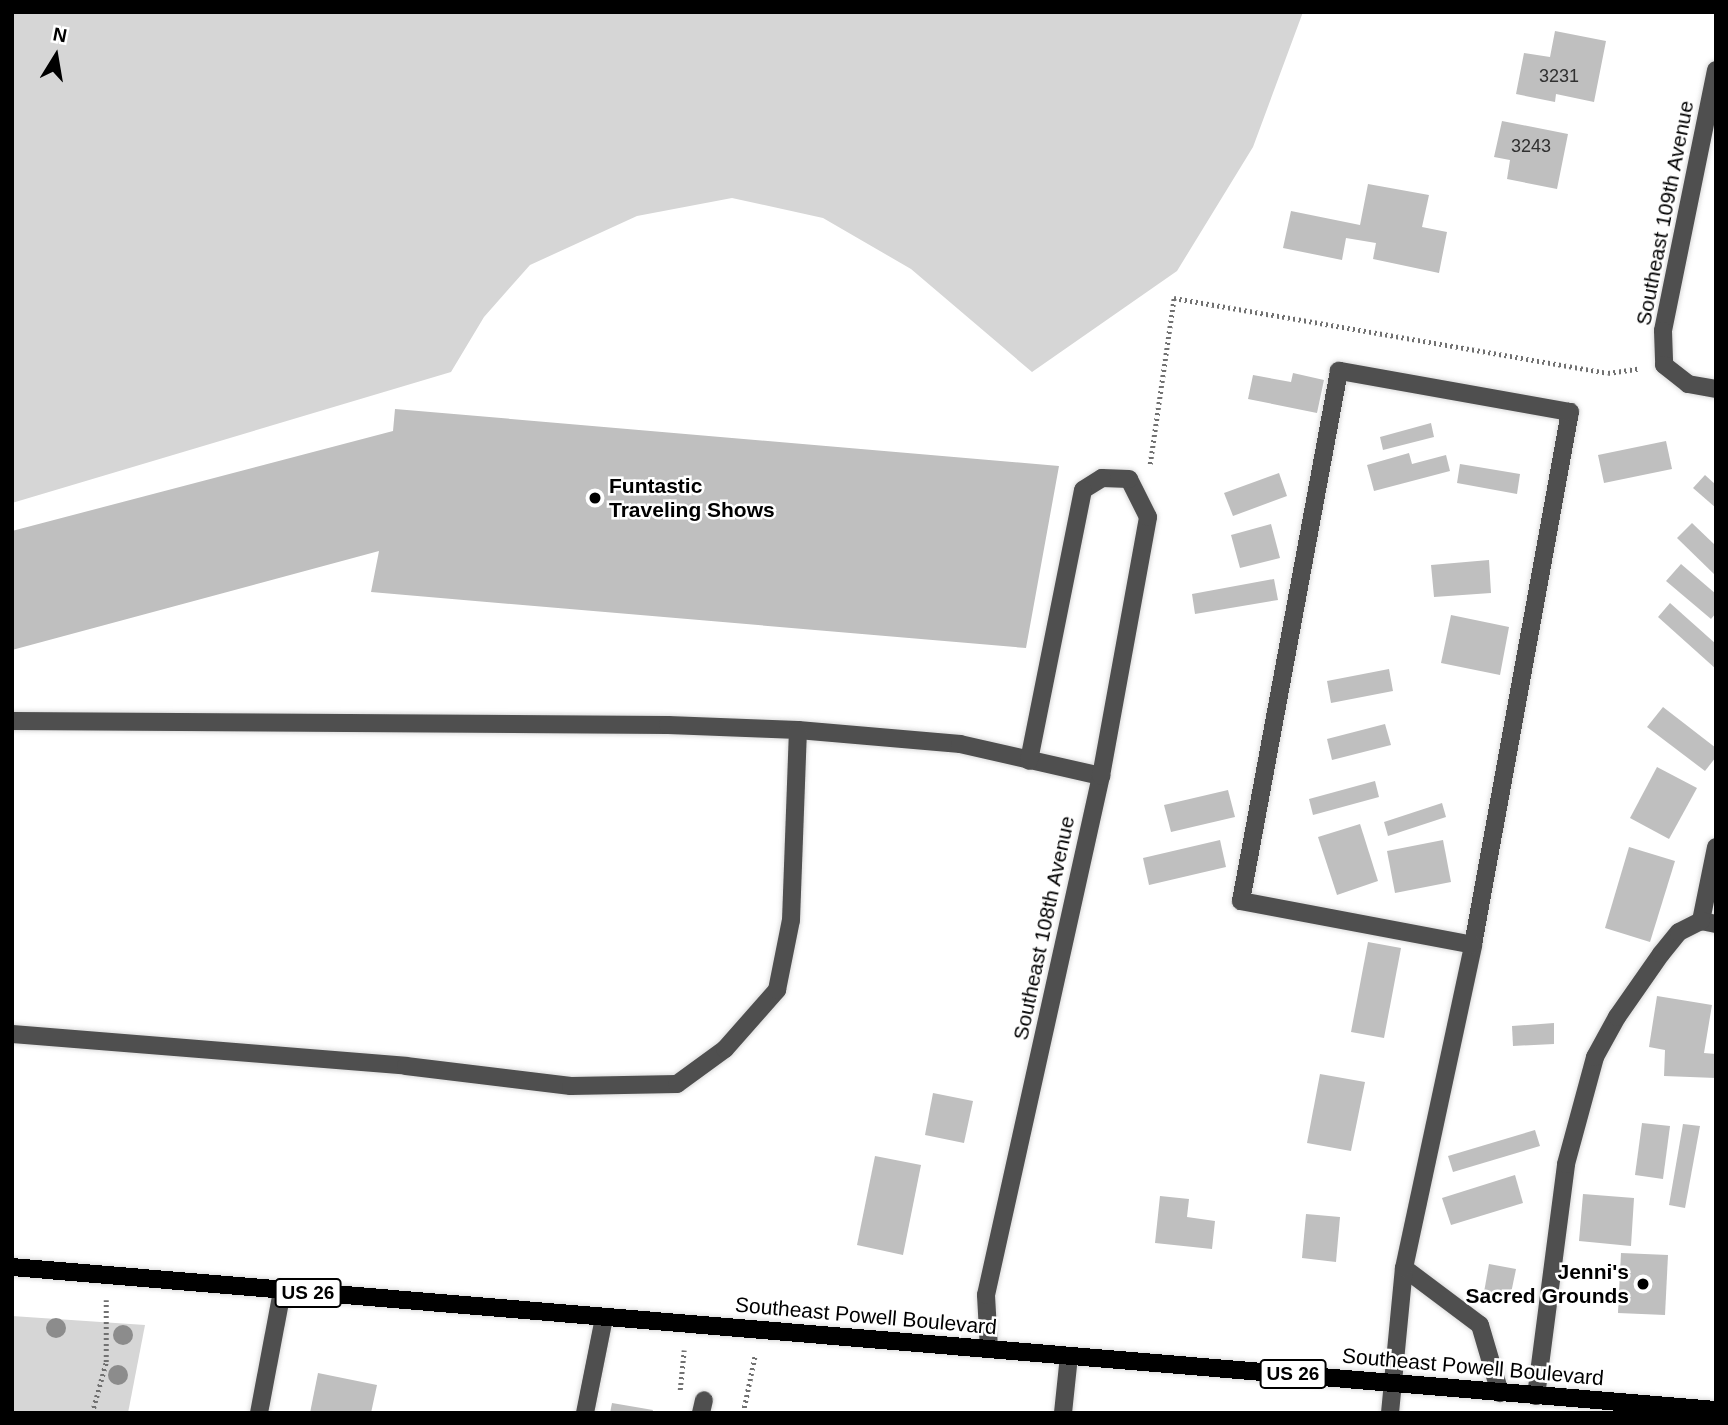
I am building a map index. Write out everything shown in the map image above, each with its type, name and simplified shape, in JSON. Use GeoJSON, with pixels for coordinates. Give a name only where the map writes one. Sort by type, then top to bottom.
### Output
{"type":"FeatureCollection","features":[{"type":"Feature","properties":{"kind":"main road","name":"Southeast Powell Boulevard"},"geometry":{"type":"LineString","coordinates":[[12,1268],[1393,1382],[1696,1411],[1716,1410]]}},
{"type":"Feature","properties":{"kind":"street","name":"Southeast 109th Avenue"},"geometry":{"type":"LineString","coordinates":[[1716,70],[1663,331],[1664,365],[1688,384],[1716,389]]}},
{"type":"Feature","properties":{"kind":"street"},"geometry":{"type":"LineString","coordinates":[[1390,1413],[1404,1268],[1473,945],[1570,412],[1339,371],[1241,901],[1473,945]]}},
{"type":"Feature","properties":{"kind":"street","name":"Southeast 108th Avenue"},"geometry":{"type":"LineString","coordinates":[[989,1349],[986,1295],[1101,776],[1148,517],[1129,479],[1102,478],[1083,490],[1029,761]]}},
{"type":"Feature","properties":{"kind":"street"},"geometry":{"type":"LineString","coordinates":[[12,721],[641,724],[798,730],[960,744],[1101,776]]}},
{"type":"Feature","properties":{"kind":"street"},"geometry":{"type":"LineString","coordinates":[[12,1034],[406,1066],[571,1086],[677,1084],[725,1049],[777,990],[790,920],[798,730]]}},
{"type":"Feature","properties":{"kind":"street"},"geometry":{"type":"LineString","coordinates":[[1536,1396],[1566,1164],[1578,1109],[1595,1057],[1617,1017],[1679,932],[1708,922],[1716,847]]}},
{"type":"Feature","properties":{"kind":"street"},"geometry":{"type":"LineString","coordinates":[[1404,1268],[1480,1325],[1500,1392]]}},
{"type":"Feature","properties":{"kind":"street"},"geometry":{"type":"LineString","coordinates":[[259,1413],[282,1290]]}},
{"type":"Feature","properties":{"kind":"street"},"geometry":{"type":"LineString","coordinates":[[585,1413],[604,1318]]}},
{"type":"Feature","properties":{"kind":"street"},"geometry":{"type":"LineString","coordinates":[[1063,1413],[1069,1356]]}},
{"type":"Feature","properties":{"kind":"path"},"geometry":{"type":"LineString","coordinates":[[93,1413],[106,1362],[104,1337],[107,1275]]}},
{"type":"Feature","properties":{"kind":"path"},"geometry":{"type":"LineString","coordinates":[[679,1395],[687,1324]]}},
{"type":"Feature","properties":{"kind":"path"},"geometry":{"type":"LineString","coordinates":[[743,1413],[760,1330]]}},
{"type":"Feature","properties":{"kind":"shaded area"},"geometry":{"type":"Polygon","coordinates":[[[12,12],[1303,12],[1253,147],[1177,271],[1032,372],[911,269],[823,218],[732,198],[637,216],[530,265],[484,317],[451,372],[12,503],[12,12]]]}},
{"type":"Feature","properties":{"kind":"shaded area"},"geometry":{"type":"Polygon","coordinates":[[[12,1316],[145,1325],[128,1413],[12,1413],[12,1316]]]}},
{"type":"Feature","properties":{"kind":"building"},"geometry":{"type":"Polygon","coordinates":[[[1555,31],[1606,41],[1594,102],[1556,94],[1555,102],[1516,94],[1524,53],[1550,57],[1555,31]]]}},
{"type":"Feature","properties":{"kind":"building"},"geometry":{"type":"Polygon","coordinates":[[[1502,121],[1568,134],[1557,189],[1507,179],[1510,160],[1494,157],[1502,121]]]}},
{"type":"Feature","properties":{"kind":"building"},"geometry":{"type":"Polygon","coordinates":[[[1368,184],[1429,195],[1422,227],[1447,232],[1439,273],[1373,259],[1376,243],[1346,238],[1342,260],[1283,248],[1291,211],[1360,225],[1368,184]]]}},
{"type":"Feature","properties":{"kind":"building"},"geometry":{"type":"Polygon","coordinates":[[[1293,373],[1324,380],[1317,413],[1248,399],[1253,375],[1291,382],[1293,373]]]}},
{"type":"Feature","properties":{"kind":"building","name":"Funtastic Traveling Shows"},"geometry":{"type":"Polygon","coordinates":[[[395,409],[1059,466],[1026,648],[371,592],[379,551],[12,650],[12,531],[393,431],[395,409]]]}},
{"type":"Feature","properties":{"kind":"building"},"geometry":{"type":"Polygon","coordinates":[[[1431,423],[1434,437],[1383,450],[1380,437],[1431,423]]]}},
{"type":"Feature","properties":{"kind":"building"},"geometry":{"type":"Polygon","coordinates":[[[1666,441],[1672,469],[1604,483],[1598,455],[1666,441]]]}},
{"type":"Feature","properties":{"kind":"building"},"geometry":{"type":"Polygon","coordinates":[[[1409,453],[1412,464],[1446,455],[1450,471],[1374,491],[1367,465],[1409,453]]]}},
{"type":"Feature","properties":{"kind":"building"},"geometry":{"type":"Polygon","coordinates":[[[1460,464],[1520,474],[1517,494],[1457,483],[1460,464]]]}},
{"type":"Feature","properties":{"kind":"building"},"geometry":{"type":"Polygon","coordinates":[[[1279,473],[1287,496],[1233,516],[1224,493],[1279,473]]]}},
{"type":"Feature","properties":{"kind":"building"},"geometry":{"type":"Polygon","coordinates":[[[1705,475],[1716,485],[1716,508],[1693,488],[1705,475]]]}},
{"type":"Feature","properties":{"kind":"building"},"geometry":{"type":"Polygon","coordinates":[[[1692,523],[1716,546],[1716,576],[1677,538],[1692,523]]]}},
{"type":"Feature","properties":{"kind":"building"},"geometry":{"type":"Polygon","coordinates":[[[1271,524],[1280,558],[1240,568],[1231,535],[1271,524]]]}},
{"type":"Feature","properties":{"kind":"building"},"geometry":{"type":"Polygon","coordinates":[[[1489,560],[1491,593],[1434,597],[1431,565],[1489,560]]]}},
{"type":"Feature","properties":{"kind":"building"},"geometry":{"type":"Polygon","coordinates":[[[1681,564],[1716,594],[1716,613],[1711,619],[1666,581],[1681,564]]]}},
{"type":"Feature","properties":{"kind":"building"},"geometry":{"type":"Polygon","coordinates":[[[1274,579],[1278,600],[1195,614],[1192,594],[1274,579]]]}},
{"type":"Feature","properties":{"kind":"building"},"geometry":{"type":"Polygon","coordinates":[[[1670,603],[1716,644],[1716,669],[1658,617],[1670,603]]]}},
{"type":"Feature","properties":{"kind":"building"},"geometry":{"type":"Polygon","coordinates":[[[1451,615],[1509,627],[1500,675],[1441,663],[1451,615]]]}},
{"type":"Feature","properties":{"kind":"building"},"geometry":{"type":"Polygon","coordinates":[[[1389,669],[1393,691],[1331,703],[1327,681],[1389,669]]]}},
{"type":"Feature","properties":{"kind":"building"},"geometry":{"type":"Polygon","coordinates":[[[1663,707],[1716,748],[1716,757],[1705,771],[1647,727],[1663,707]]]}},
{"type":"Feature","properties":{"kind":"building"},"geometry":{"type":"Polygon","coordinates":[[[1385,724],[1391,745],[1332,760],[1327,739],[1385,724]]]}},
{"type":"Feature","properties":{"kind":"building"},"geometry":{"type":"Polygon","coordinates":[[[1657,767],[1697,788],[1669,839],[1630,818],[1657,767]]]}},
{"type":"Feature","properties":{"kind":"building"},"geometry":{"type":"Polygon","coordinates":[[[1375,781],[1379,797],[1313,815],[1309,799],[1375,781]]]}},
{"type":"Feature","properties":{"kind":"building"},"geometry":{"type":"Polygon","coordinates":[[[1228,790],[1235,817],[1171,832],[1164,805],[1228,790]]]}},
{"type":"Feature","properties":{"kind":"building"},"geometry":{"type":"Polygon","coordinates":[[[1442,803],[1446,817],[1388,836],[1384,822],[1442,803]]]}},
{"type":"Feature","properties":{"kind":"building"},"geometry":{"type":"Polygon","coordinates":[[[1360,824],[1378,881],[1337,895],[1318,837],[1360,824]]]}},
{"type":"Feature","properties":{"kind":"building"},"geometry":{"type":"Polygon","coordinates":[[[1220,840],[1226,867],[1149,885],[1143,858],[1220,840]]]}},
{"type":"Feature","properties":{"kind":"building"},"geometry":{"type":"Polygon","coordinates":[[[1443,840],[1451,882],[1395,893],[1387,851],[1443,840]]]}},
{"type":"Feature","properties":{"kind":"building"},"geometry":{"type":"Polygon","coordinates":[[[1629,847],[1675,861],[1650,942],[1605,928],[1629,847]]]}},
{"type":"Feature","properties":{"kind":"building"},"geometry":{"type":"Polygon","coordinates":[[[1368,942],[1401,948],[1384,1038],[1351,1032],[1368,942]]]}},
{"type":"Feature","properties":{"kind":"building"},"geometry":{"type":"Polygon","coordinates":[[[1657,996],[1712,1005],[1704,1053],[1716,1054],[1716,1078],[1664,1076],[1665,1050],[1649,1047],[1657,996]]]}},
{"type":"Feature","properties":{"kind":"building"},"geometry":{"type":"Polygon","coordinates":[[[1554,1023],[1554,1044],[1513,1046],[1512,1026],[1554,1023]]]}},
{"type":"Feature","properties":{"kind":"building"},"geometry":{"type":"Polygon","coordinates":[[[1320,1074],[1365,1082],[1351,1151],[1307,1143],[1320,1074]]]}},
{"type":"Feature","properties":{"kind":"building"},"geometry":{"type":"Polygon","coordinates":[[[933,1093],[973,1101],[964,1143],[925,1135],[933,1093]]]}},
{"type":"Feature","properties":{"kind":"building"},"geometry":{"type":"Polygon","coordinates":[[[1642,1123],[1670,1126],[1663,1179],[1635,1175],[1642,1123]]]}},
{"type":"Feature","properties":{"kind":"building"},"geometry":{"type":"Polygon","coordinates":[[[1683,1124],[1700,1126],[1685,1208],[1669,1205],[1683,1124]]]}},
{"type":"Feature","properties":{"kind":"building"},"geometry":{"type":"Polygon","coordinates":[[[1535,1130],[1540,1146],[1453,1172],[1448,1156],[1535,1130]]]}},
{"type":"Feature","properties":{"kind":"building"},"geometry":{"type":"Polygon","coordinates":[[[875,1156],[921,1165],[903,1255],[857,1245],[875,1156]]]}},
{"type":"Feature","properties":{"kind":"building"},"geometry":{"type":"Polygon","coordinates":[[[1515,1175],[1523,1203],[1451,1225],[1442,1198],[1515,1175]]]}},
{"type":"Feature","properties":{"kind":"building"},"geometry":{"type":"Polygon","coordinates":[[[1583,1194],[1634,1198],[1631,1246],[1579,1241],[1583,1194]]]}},
{"type":"Feature","properties":{"kind":"building"},"geometry":{"type":"Polygon","coordinates":[[[1160,1196],[1189,1199],[1187,1217],[1215,1221],[1212,1249],[1155,1243],[1160,1196]]]}},
{"type":"Feature","properties":{"kind":"building"},"geometry":{"type":"Polygon","coordinates":[[[1306,1214],[1340,1217],[1336,1262],[1302,1258],[1306,1214]]]}},
{"type":"Feature","properties":{"kind":"building","name":"Jenni's Sacred Grounds"},"geometry":{"type":"Polygon","coordinates":[[[1621,1253],[1668,1255],[1665,1315],[1618,1313],[1621,1253]]]}},
{"type":"Feature","properties":{"kind":"building"},"geometry":{"type":"Polygon","coordinates":[[[1489,1264],[1516,1269],[1509,1303],[1483,1298],[1489,1264]]]}},
{"type":"Feature","properties":{"kind":"building"},"geometry":{"type":"Polygon","coordinates":[[[318,1373],[377,1385],[371,1413],[310,1413],[318,1373]]]}},
{"type":"Feature","properties":{"kind":"building"},"geometry":{"type":"Polygon","coordinates":[[[612,1403],[653,1410],[652,1413],[610,1413],[612,1403]]]}},
{"type":"Feature","properties":{"kind":"place","name":"Funtastic Traveling Shows"},"geometry":{"type":"Point","coordinates":[595,498]}},
{"type":"Feature","properties":{"kind":"place","name":"Jenni's Sacred Grounds"},"geometry":{"type":"Point","coordinates":[1643,1284]}}]}
